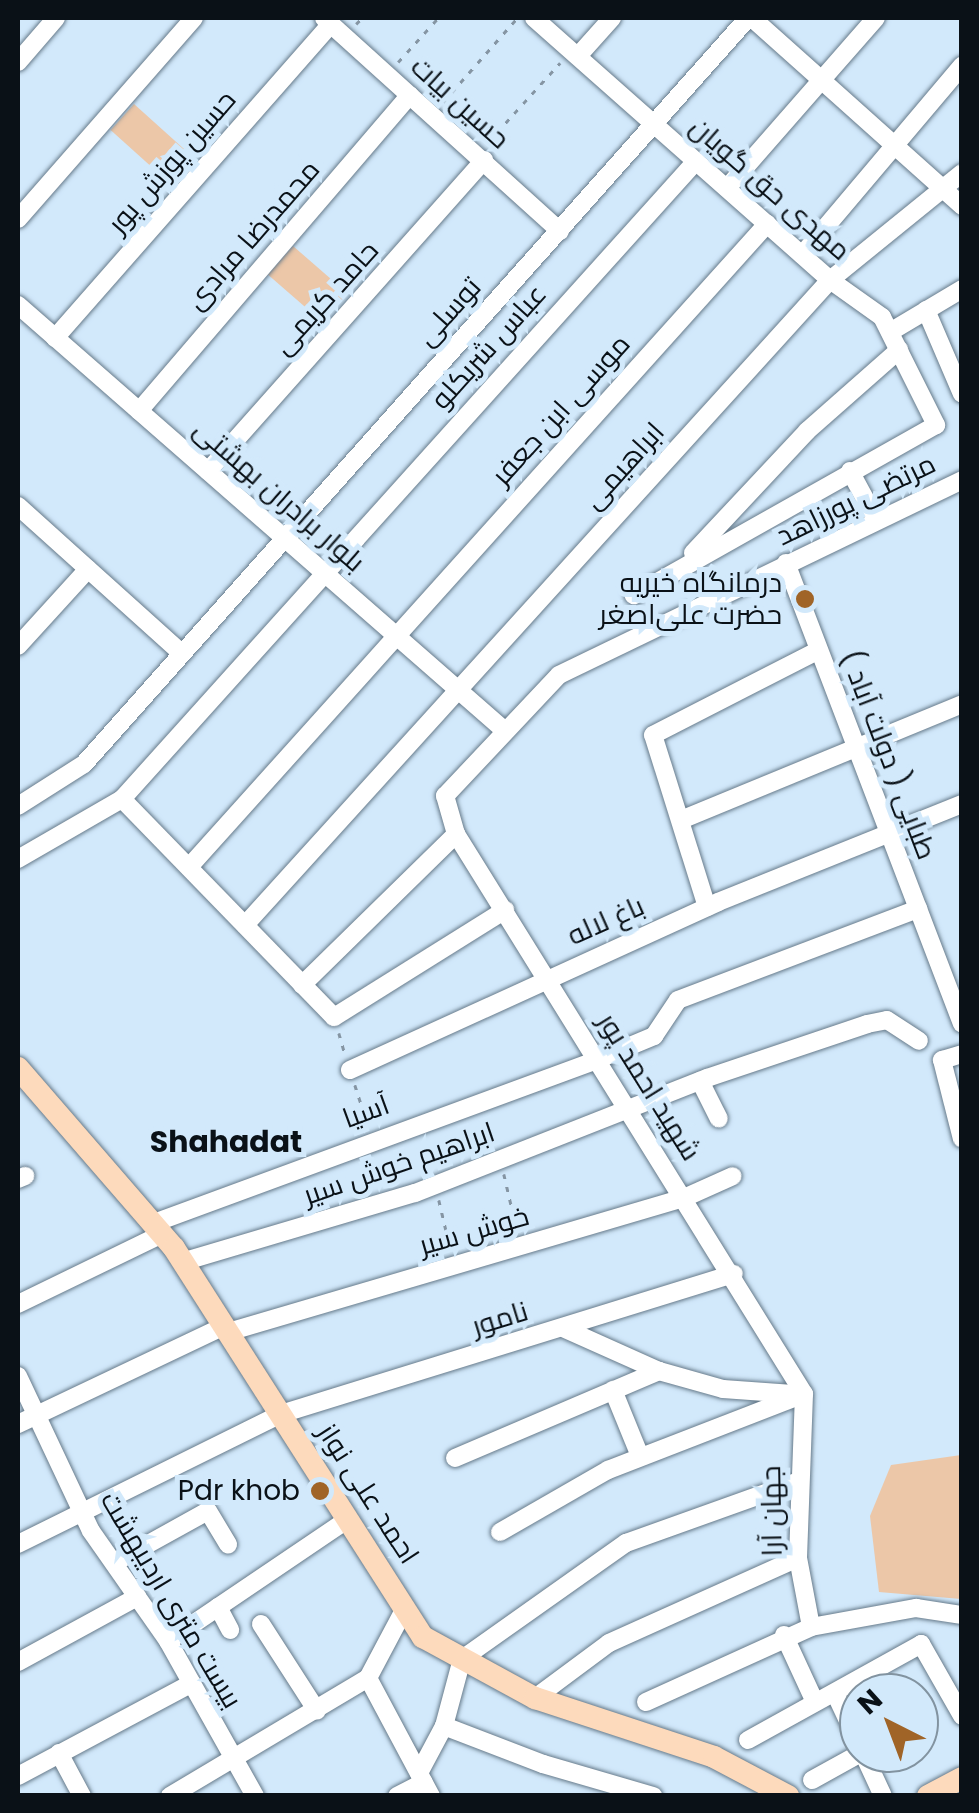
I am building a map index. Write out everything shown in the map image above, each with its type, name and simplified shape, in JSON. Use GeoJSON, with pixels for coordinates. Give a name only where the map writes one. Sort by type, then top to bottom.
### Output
{"type":"FeatureCollection","features":[{"type":"Feature","properties":{"kind":"main road","name":"احمد علی نواز"},"geometry":{"type":"LineString","coordinates":[[18,1068],[158,1228],[424,1638],[535,1698],[714,1757],[788,1796]]}},
{"type":"Feature","properties":{"kind":"main road"},"geometry":{"type":"LineString","coordinates":[[928,1796],[962,1778]]}},
{"type":"Feature","properties":{"kind":"street"},"geometry":{"type":"LineString","coordinates":[[18,62],[56,18]]}},
{"type":"Feature","properties":{"kind":"street"},"geometry":{"type":"LineString","coordinates":[[18,219],[194,18]]}},
{"type":"Feature","properties":{"kind":"street","name":"مهدی حق گویان"},"geometry":{"type":"LineString","coordinates":[[534,18],[830,280],[882,318],[936,425],[850,471]]}},
{"type":"Feature","properties":{"kind":"street"},"geometry":{"type":"LineString","coordinates":[[574,53],[612,18]]}},
{"type":"Feature","properties":{"kind":"street"},"geometry":{"type":"LineString","coordinates":[[750,18],[962,206]]}},
{"type":"Feature","properties":{"kind":"street","name":"توسلی"},"geometry":{"type":"LineString","coordinates":[[18,806],[84,764],[283,536],[750,18]]}},
{"type":"Feature","properties":{"kind":"street"},"geometry":{"type":"LineString","coordinates":[[727,188],[876,18]]}},
{"type":"Feature","properties":{"kind":"street","name":"حسین بیات"},"geometry":{"type":"LineString","coordinates":[[327,21],[560,231]]}},
{"type":"Feature","properties":{"kind":"street","name":"حسین پوزش پور"},"geometry":{"type":"LineString","coordinates":[[55,338],[327,21]]}},
{"type":"Feature","properties":{"kind":"street"},"geometry":{"type":"LineString","coordinates":[[802,255],[962,66]]}},
{"type":"Feature","properties":{"kind":"street","name":"محمدرضا مرادی"},"geometry":{"type":"LineString","coordinates":[[139,410],[410,95]]}},
{"type":"Feature","properties":{"kind":"street","name":"حامد کریمی"},"geometry":{"type":"LineString","coordinates":[[208,471],[480,157]]}},
{"type":"Feature","properties":{"kind":"street","name":"عباس شریکلو"},"geometry":{"type":"LineString","coordinates":[[18,860],[122,799],[322,570],[696,161]]}},
{"type":"Feature","properties":{"kind":"street","name":"ابراهیمی"},"geometry":{"type":"LineString","coordinates":[[245,925],[830,280],[962,173]]}},
{"type":"Feature","properties":{"kind":"street","name":"موسی ابن جعفر"},"geometry":{"type":"LineString","coordinates":[[188,867],[767,224]]}},
{"type":"Feature","properties":{"kind":"street"},"geometry":{"type":"LineString","coordinates":[[890,332],[962,289]]}},
{"type":"Feature","properties":{"kind":"street","name":"بلوار برادران بهشتی"},"geometry":{"type":"LineString","coordinates":[[18,306],[504,730]]}},
{"type":"Feature","properties":{"kind":"street"},"geometry":{"type":"LineString","coordinates":[[926,310],[962,394]]}},
{"type":"Feature","properties":{"kind":"street"},"geometry":{"type":"LineString","coordinates":[[679,567],[807,431],[899,350]]}},
{"type":"Feature","properties":{"kind":"street"},"geometry":{"type":"LineString","coordinates":[[634,595],[850,471],[876,520]]}},
{"type":"Feature","properties":{"kind":"street","name":"مرتضی پورزاهد"},"geometry":{"type":"LineString","coordinates":[[445,810],[450,786],[559,675],[962,480]]}},
{"type":"Feature","properties":{"kind":"street"},"geometry":{"type":"LineString","coordinates":[[18,506],[182,652]]}},
{"type":"Feature","properties":{"kind":"street","name":"طبایی ( دولت آباد )"},"geometry":{"type":"LineString","coordinates":[[786,563],[962,1022]]}},
{"type":"Feature","properties":{"kind":"street"},"geometry":{"type":"LineString","coordinates":[[18,646],[88,569]]}},
{"type":"Feature","properties":{"kind":"street"},"geometry":{"type":"LineString","coordinates":[[707,907],[654,735],[819,650]]}},
{"type":"Feature","properties":{"kind":"street"},"geometry":{"type":"LineString","coordinates":[[681,820],[855,744],[962,704]]}},
{"type":"Feature","properties":{"kind":"street"},"geometry":{"type":"LineString","coordinates":[[122,799],[334,1017],[504,910]]}},
{"type":"Feature","properties":{"kind":"street","name":"باغ لاله"},"geometry":{"type":"LineString","coordinates":[[350,1070],[707,907],[962,804]]}},
{"type":"Feature","properties":{"kind":"street","name":"شهید احمد پور"},"geometry":{"type":"LineString","coordinates":[[445,810],[456,834],[734,1274],[804,1394]]}},
{"type":"Feature","properties":{"kind":"street"},"geometry":{"type":"LineString","coordinates":[[302,985],[456,834]]}},
{"type":"Feature","properties":{"kind":"street","name":"آسیا"},"geometry":{"type":"LineString","coordinates":[[18,1304],[158,1228],[654,1036],[678,1000],[918,910]]}},
{"type":"Feature","properties":{"kind":"street","name":"ابراهیم خوش سیر"},"geometry":{"type":"LineString","coordinates":[[182,1262],[436,1184],[632,1112],[700,1081],[867,1024],[886,1020],[919,1041]]}},
{"type":"Feature","properties":{"kind":"street"},"geometry":{"type":"LineString","coordinates":[[962,1054],[942,1060],[962,1140]]}},
{"type":"Feature","properties":{"kind":"street"},"geometry":{"type":"LineString","coordinates":[[700,1081],[719,1119]]}},
{"type":"Feature","properties":{"kind":"street","name":"خوش سیر"},"geometry":{"type":"LineString","coordinates":[[18,1424],[226,1329],[686,1197],[734,1176]]}},
{"type":"Feature","properties":{"kind":"street","name":"نامور"},"geometry":{"type":"LineString","coordinates":[[18,1544],[281,1414],[734,1274]]}},
{"type":"Feature","properties":{"kind":"street"},"geometry":{"type":"LineString","coordinates":[[563,1328],[660,1371],[723,1390],[804,1394]]}},
{"type":"Feature","properties":{"kind":"street"},"geometry":{"type":"LineString","coordinates":[[456,1458],[660,1371]]}},
{"type":"Feature","properties":{"kind":"street","name":"بیست متری اردیبهشت"},"geometry":{"type":"LineString","coordinates":[[18,1376],[83,1512],[168,1641],[255,1796]]}},
{"type":"Feature","properties":{"kind":"street"},"geometry":{"type":"LineString","coordinates":[[613,1390],[640,1456]]}},
{"type":"Feature","properties":{"kind":"street"},"geometry":{"type":"LineString","coordinates":[[500,1532],[640,1456],[804,1394]]}},
{"type":"Feature","properties":{"kind":"street","name":"جهان آرا"},"geometry":{"type":"LineString","coordinates":[[804,1394],[796,1482],[798,1558],[812,1627]]}},
{"type":"Feature","properties":{"kind":"street"},"geometry":{"type":"LineString","coordinates":[[397,1796],[424,1784],[462,1659],[626,1542],[796,1482]]}},
{"type":"Feature","properties":{"kind":"street"},"geometry":{"type":"LineString","coordinates":[[114,1563],[208,1512],[228,1544]]}},
{"type":"Feature","properties":{"kind":"street"},"geometry":{"type":"LineString","coordinates":[[168,1641],[348,1519]]}},
{"type":"Feature","properties":{"kind":"street"},"geometry":{"type":"LineString","coordinates":[[535,1698],[609,1643],[798,1558]]}},
{"type":"Feature","properties":{"kind":"street"},"geometry":{"type":"LineString","coordinates":[[18,1662],[138,1597]]}},
{"type":"Feature","properties":{"kind":"street"},"geometry":{"type":"LineString","coordinates":[[218,1607],[230,1630]]}},
{"type":"Feature","properties":{"kind":"street"},"geometry":{"type":"LineString","coordinates":[[170,1796],[236,1762],[368,1678],[405,1608]]}},
{"type":"Feature","properties":{"kind":"street"},"geometry":{"type":"LineString","coordinates":[[646,1702],[784,1635],[812,1627],[916,1608],[962,1615]]}},
{"type":"Feature","properties":{"kind":"street"},"geometry":{"type":"LineString","coordinates":[[261,1624],[316,1711]]}},
{"type":"Feature","properties":{"kind":"street"},"geometry":{"type":"LineString","coordinates":[[784,1635],[815,1702]]}},
{"type":"Feature","properties":{"kind":"street"},"geometry":{"type":"LineString","coordinates":[[748,1740],[921,1644],[962,1716]]}},
{"type":"Feature","properties":{"kind":"street"},"geometry":{"type":"LineString","coordinates":[[368,1678],[424,1784]]}},
{"type":"Feature","properties":{"kind":"street"},"geometry":{"type":"LineString","coordinates":[[18,1776],[192,1683]]}},
{"type":"Feature","properties":{"kind":"street"},"geometry":{"type":"LineString","coordinates":[[834,1693],[839,1703]]}},
{"type":"Feature","properties":{"kind":"street"},"geometry":{"type":"LineString","coordinates":[[444,1726],[653,1796]]}},
{"type":"Feature","properties":{"kind":"street"},"geometry":{"type":"LineString","coordinates":[[59,1753],[82,1796]]}},
{"type":"Feature","properties":{"kind":"street"},"geometry":{"type":"LineString","coordinates":[[812,1780],[839,1765]]}},
{"type":"Feature","properties":{"kind":"street"},"geometry":{"type":"LineString","coordinates":[[872,1773],[883,1796]]}},
{"type":"Feature","properties":{"kind":"street"},"geometry":{"type":"LineString","coordinates":[[592,1796],[614,1784]]}},
{"type":"Feature","properties":{"kind":"path"},"geometry":{"type":"LineString","coordinates":[[387,75],[438,18]]}},
{"type":"Feature","properties":{"kind":"path"},"geometry":{"type":"LineString","coordinates":[[432,114],[518,18]]}},
{"type":"Feature","properties":{"kind":"path"},"geometry":{"type":"LineString","coordinates":[[480,157],[574,53]]}},
{"type":"Feature","properties":{"kind":"path"},"geometry":{"type":"LineString","coordinates":[[500,1158],[521,1246]]}},
{"type":"Feature","properties":{"kind":"path"},"geometry":{"type":"LineString","coordinates":[[436,1184],[455,1265]]}},
{"type":"Feature","properties":{"kind":"shaded area"},"geometry":{"type":"Polygon","coordinates":[[[134,104],[193,158],[170,184],[111,130],[134,104]]]}},
{"type":"Feature","properties":{"kind":"shaded area"},"geometry":{"type":"Polygon","coordinates":[[[293,246],[347,293],[322,322],[268,275],[293,246]]]}},
{"type":"Feature","properties":{"kind":"shaded area"},"geometry":{"type":"Polygon","coordinates":[[[961,1455],[961,1599],[879,1592],[870,1516],[891,1465],[961,1455]]]}},
{"type":"Feature","properties":{"kind":"place","name":"درمانگاه خیریه حضرت علی‌اصغر"},"geometry":{"type":"Point","coordinates":[805,599]}},
{"type":"Feature","properties":{"kind":"place","name":"Pdr khob"},"geometry":{"type":"Point","coordinates":[320,1491]}},
{"type":"Feature","properties":{"kind":"district","name":"Shahadat"},"geometry":{"type":"Point","coordinates":[226,1142]}}]}
